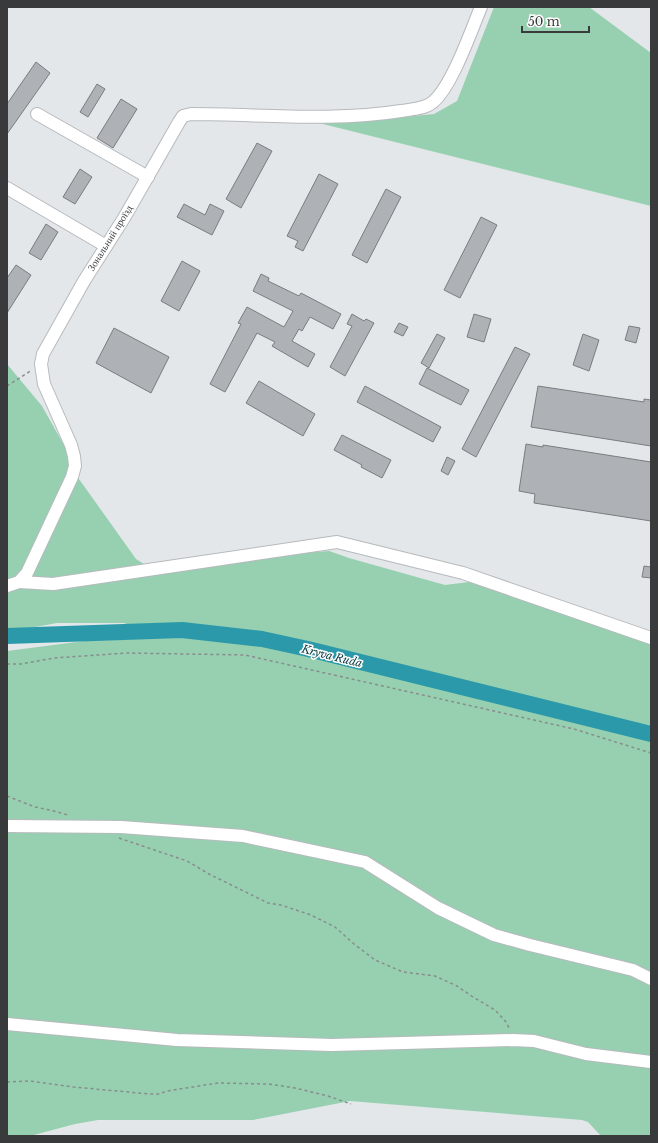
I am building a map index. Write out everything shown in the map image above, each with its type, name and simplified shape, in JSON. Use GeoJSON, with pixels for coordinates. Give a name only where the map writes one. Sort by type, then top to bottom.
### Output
{"type":"FeatureCollection","features":[{"type":"Feature","properties":{"kind":"street","name":"Зональний проїзд"},"geometry":{"type":"LineString","coordinates":[[19,582],[27,573],[67,488],[75,466],[71,446],[44,384],[41,364],[43,354],[46,346],[84,281],[148,177],[178,122],[183,116],[191,114],[337,117],[372,115],[417,109],[428,106],[439,96],[448,82],[481,7]]}},
{"type":"Feature","properties":{"kind":"street"},"geometry":{"type":"LineString","coordinates":[[37,114],[148,177]]}},
{"type":"Feature","properties":{"kind":"street"},"geometry":{"type":"LineString","coordinates":[[7,188],[106,246]]}},
{"type":"Feature","properties":{"kind":"street"},"geometry":{"type":"LineString","coordinates":[[7,586],[19,582],[53,584],[337,542],[463,573],[651,638]]}},
{"type":"Feature","properties":{"kind":"street"},"geometry":{"type":"LineString","coordinates":[[7,826],[121,827],[243,836],[365,862],[438,908],[494,936],[633,970],[651,979]]}},
{"type":"Feature","properties":{"kind":"street"},"geometry":{"type":"LineString","coordinates":[[7,1024],[185,1041],[332,1045],[513,1040],[534,1041],[586,1054],[651,1062]]}},
{"type":"Feature","properties":{"kind":"path"},"geometry":{"type":"LineString","coordinates":[[7,386],[41,364]]}},
{"type":"Feature","properties":{"kind":"path"},"geometry":{"type":"LineString","coordinates":[[7,664],[21,664],[54,658],[127,653],[245,655],[574,729],[651,753]]}},
{"type":"Feature","properties":{"kind":"path"},"geometry":{"type":"LineString","coordinates":[[7,796],[35,807],[54,810],[72,817]]}},
{"type":"Feature","properties":{"kind":"path"},"geometry":{"type":"LineString","coordinates":[[118,838],[187,861],[209,874],[268,903],[281,905],[311,915],[335,927],[375,960],[403,972],[435,976],[457,986],[472,997],[495,1010],[509,1027],[513,1040]]}},
{"type":"Feature","properties":{"kind":"path"},"geometry":{"type":"LineString","coordinates":[[7,1082],[30,1081],[73,1087],[150,1094],[159,1094],[167,1091],[218,1083],[270,1084],[328,1096],[351,1104]]}},
{"type":"Feature","properties":{"kind":"green space"},"geometry":{"type":"Polygon","coordinates":[[[494,7],[589,7],[651,53],[651,206],[311,121],[374,120],[434,114],[457,101],[494,7]]]}},
{"type":"Feature","properties":{"kind":"green space"},"geometry":{"type":"Polygon","coordinates":[[[7,364],[42,406],[65,447],[69,465],[136,559],[155,571],[241,558],[329,551],[445,585],[469,582],[473,571],[651,636],[651,1136],[601,1136],[588,1122],[582,1120],[350,1101],[253,1120],[98,1120],[75,1124],[30,1136],[7,1136],[7,651],[92,640],[136,639],[125,623],[57,623],[7,632],[7,364]]]}},
{"type":"Feature","properties":{"kind":"building"},"geometry":{"type":"Polygon","coordinates":[[[36,62],[50,73],[7,134],[7,104],[36,62]]]}},
{"type":"Feature","properties":{"kind":"building"},"geometry":{"type":"Polygon","coordinates":[[[97,84],[105,89],[88,117],[80,112],[97,84]]]}},
{"type":"Feature","properties":{"kind":"building"},"geometry":{"type":"Polygon","coordinates":[[[121,99],[137,109],[113,148],[97,138],[121,99]]]}},
{"type":"Feature","properties":{"kind":"building"},"geometry":{"type":"Polygon","coordinates":[[[257,143],[272,151],[241,208],[226,199],[257,143]]]}},
{"type":"Feature","properties":{"kind":"building"},"geometry":{"type":"Polygon","coordinates":[[[80,169],[92,177],[75,204],[63,197],[80,169]]]}},
{"type":"Feature","properties":{"kind":"building"},"geometry":{"type":"Polygon","coordinates":[[[319,174],[338,184],[303,251],[295,247],[298,241],[287,236],[319,174]]]}},
{"type":"Feature","properties":{"kind":"building"},"geometry":{"type":"Polygon","coordinates":[[[386,189],[401,197],[367,263],[352,255],[386,189]]]}},
{"type":"Feature","properties":{"kind":"building"},"geometry":{"type":"Polygon","coordinates":[[[184,204],[205,215],[210,204],[224,211],[212,235],[177,217],[184,204]]]}},
{"type":"Feature","properties":{"kind":"building"},"geometry":{"type":"Polygon","coordinates":[[[481,217],[497,225],[460,298],[444,290],[481,217]]]}},
{"type":"Feature","properties":{"kind":"building"},"geometry":{"type":"Polygon","coordinates":[[[46,224],[58,232],[41,260],[29,253],[46,224]]]}},
{"type":"Feature","properties":{"kind":"building"},"geometry":{"type":"Polygon","coordinates":[[[182,261],[200,271],[179,311],[161,301],[182,261]]]}},
{"type":"Feature","properties":{"kind":"building"},"geometry":{"type":"Polygon","coordinates":[[[16,265],[31,275],[7,313],[7,278],[16,265]]]}},
{"type":"Feature","properties":{"kind":"building"},"geometry":{"type":"Polygon","coordinates":[[[261,274],[269,278],[268,281],[299,296],[301,293],[341,314],[333,329],[310,317],[302,331],[299,329],[292,341],[315,354],[308,367],[272,346],[275,342],[257,333],[225,392],[210,384],[241,324],[238,323],[247,307],[284,327],[293,311],[253,291],[261,274]]]}},
{"type":"Feature","properties":{"kind":"building"},"geometry":{"type":"Polygon","coordinates":[[[352,314],[364,321],[366,319],[374,323],[345,376],[330,367],[352,326],[347,324],[352,314]]]}},
{"type":"Feature","properties":{"kind":"building"},"geometry":{"type":"Polygon","coordinates":[[[474,314],[491,319],[484,342],[467,337],[474,314]]]}},
{"type":"Feature","properties":{"kind":"building"},"geometry":{"type":"Polygon","coordinates":[[[399,323],[408,327],[403,336],[394,332],[399,323]]]}},
{"type":"Feature","properties":{"kind":"building"},"geometry":{"type":"Polygon","coordinates":[[[629,326],[640,328],[636,343],[625,340],[629,326]]]}},
{"type":"Feature","properties":{"kind":"building"},"geometry":{"type":"Polygon","coordinates":[[[114,328],[169,357],[151,393],[96,363],[114,328]]]}},
{"type":"Feature","properties":{"kind":"building"},"geometry":{"type":"Polygon","coordinates":[[[437,334],[445,338],[429,368],[421,363],[437,334]]]}},
{"type":"Feature","properties":{"kind":"building"},"geometry":{"type":"Polygon","coordinates":[[[583,334],[599,340],[589,371],[573,365],[583,334]]]}},
{"type":"Feature","properties":{"kind":"building"},"geometry":{"type":"Polygon","coordinates":[[[515,347],[530,354],[476,457],[462,449],[515,347]]]}},
{"type":"Feature","properties":{"kind":"building"},"geometry":{"type":"Polygon","coordinates":[[[427,368],[469,390],[461,405],[419,384],[427,368]]]}},
{"type":"Feature","properties":{"kind":"building"},"geometry":{"type":"Polygon","coordinates":[[[259,381],[315,414],[303,436],[246,403],[259,381]]]}},
{"type":"Feature","properties":{"kind":"building"},"geometry":{"type":"Polygon","coordinates":[[[365,386],[441,427],[433,442],[357,402],[365,386]]]}},
{"type":"Feature","properties":{"kind":"building"},"geometry":{"type":"Polygon","coordinates":[[[538,386],[644,402],[644,399],[651,400],[651,446],[531,427],[538,386]]]}},
{"type":"Feature","properties":{"kind":"building"},"geometry":{"type":"Polygon","coordinates":[[[342,435],[391,460],[382,478],[334,450],[342,435]]]}},
{"type":"Feature","properties":{"kind":"building"},"geometry":{"type":"Polygon","coordinates":[[[526,444],[543,447],[543,445],[651,462],[651,521],[534,503],[535,494],[519,491],[526,444]]]}},
{"type":"Feature","properties":{"kind":"building"},"geometry":{"type":"Polygon","coordinates":[[[447,457],[455,461],[448,475],[441,471],[447,457]]]}},
{"type":"Feature","properties":{"kind":"building"},"geometry":{"type":"Polygon","coordinates":[[[644,566],[651,567],[651,578],[642,577],[644,566]]]}},
{"type":"Feature","properties":{"kind":"waterway","name":"Kryva Ruda"},"geometry":{"type":"LineString","coordinates":[[7,636],[182,630],[262,639],[651,734]]}}]}
